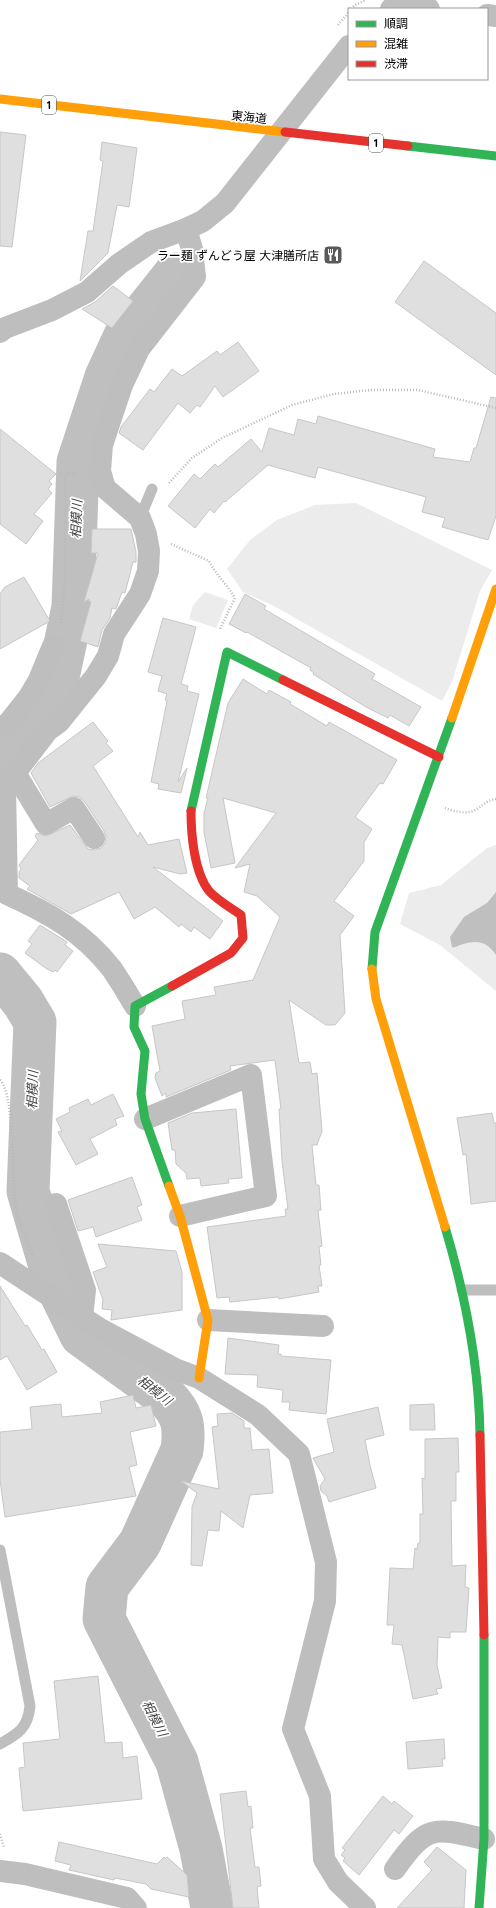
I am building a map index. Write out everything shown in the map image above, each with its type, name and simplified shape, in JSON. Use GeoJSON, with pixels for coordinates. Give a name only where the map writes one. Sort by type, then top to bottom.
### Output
{"type":"FeatureCollection","features":[{"type":"Feature","properties":{"kind":"main road","name":"東海道"},"geometry":{"type":"LineString","coordinates":[[0,99],[496,156]]}},
{"type":"Feature","properties":{"kind":"main road"},"geometry":{"type":"LineString","coordinates":[[480,1908],[488,1835],[490,1744],[480,1416],[472,1344],[462,1290],[376,999],[372,970],[375,932],[423,803],[496,589]]}},
{"type":"Feature","properties":{"kind":"main road"},"geometry":{"type":"LineString","coordinates":[[199,1378],[208,1320],[180,1216],[145,1119],[141,1094],[145,1051],[134,1027],[135,1006],[231,953],[243,938],[241,915],[209,891],[200,871],[191,833],[191,806],[226,652],[439,757]]}},
{"type":"Feature","properties":{"kind":"street"},"geometry":{"type":"LineString","coordinates":[[394,8],[412,8]]}},
{"type":"Feature","properties":{"kind":"street"},"geometry":{"type":"LineString","coordinates":[[0,332],[5,328],[52,310],[87,292],[119,264],[151,242],[203,221],[225,203],[348,47]]}},
{"type":"Feature","properties":{"kind":"street"},"geometry":{"type":"LineString","coordinates":[[135,1006],[112,970],[96,952],[68,926],[41,909],[7,894],[5,786],[48,730],[59,722],[96,676],[108,656],[114,634],[140,594],[148,571],[149,551],[146,534],[140,518],[105,488],[100,471],[102,445],[122,386],[139,349],[195,277],[192,250],[186,229]]}},
{"type":"Feature","properties":{"kind":"street"},"geometry":{"type":"LineString","coordinates":[[0,726],[7,725],[30,697],[39,680],[53,646]]}},
{"type":"Feature","properties":{"kind":"street"},"geometry":{"type":"LineString","coordinates":[[15,773],[46,824],[74,808],[94,838]]}},
{"type":"Feature","properties":{"kind":"street"},"geometry":{"type":"LineString","coordinates":[[145,1119],[251,1075],[266,1196],[180,1216]]}},
{"type":"Feature","properties":{"kind":"street"},"geometry":{"type":"LineString","coordinates":[[56,1204],[85,1290],[80,1315]]}},
{"type":"Feature","properties":{"kind":"street"},"geometry":{"type":"LineString","coordinates":[[0,1263],[100,1329],[175,1369],[199,1378],[258,1415],[299,1454],[326,1562],[324,1601],[292,1729],[320,1796],[324,1858],[338,1882],[365,1908]]}},
{"type":"Feature","properties":{"kind":"street"},"geometry":{"type":"LineString","coordinates":[[208,1320],[323,1326]]}},
{"type":"Feature","properties":{"kind":"street"},"geometry":{"type":"LineString","coordinates":[[396,1868],[412,1845],[427,1834],[445,1830],[488,1835]]}},
{"type":"Feature","properties":{"kind":"street"},"geometry":{"type":"LineString","coordinates":[[0,1871],[25,1874],[127,1898],[136,1908]]}},
{"type":"Feature","properties":{"kind":"lane"},"geometry":{"type":"LineString","coordinates":[[140,518],[152,489]]}},
{"type":"Feature","properties":{"kind":"lane"},"geometry":{"type":"LineString","coordinates":[[462,1290],[496,1290]]}},
{"type":"Feature","properties":{"kind":"lane"},"geometry":{"type":"LineString","coordinates":[[0,1550],[30,1706],[28,1720],[15,1736],[0,1744]]}},
{"type":"Feature","properties":{"kind":"path"},"geometry":{"type":"LineString","coordinates":[[352,8],[366,0]]}},
{"type":"Feature","properties":{"kind":"path"},"geometry":{"type":"LineString","coordinates":[[152,489],[167,485],[192,458],[222,438],[292,405],[334,394],[371,390],[418,390],[496,408]]}},
{"type":"Feature","properties":{"kind":"path"},"geometry":{"type":"LineString","coordinates":[[53,646],[59,638],[64,609],[65,474],[67,474]]}},
{"type":"Feature","properties":{"kind":"path"},"geometry":{"type":"LineString","coordinates":[[171,544],[209,561],[215,574],[228,585],[236,598],[219,632],[226,652]]}},
{"type":"Feature","properties":{"kind":"path"},"geometry":{"type":"LineString","coordinates":[[423,803],[462,812],[474,810],[485,802],[496,799]]}},
{"type":"Feature","properties":{"kind":"path"},"geometry":{"type":"LineString","coordinates":[[0,1080],[8,1105],[12,1141],[15,1202],[46,1293]]}},
{"type":"Feature","properties":{"kind":"shaded area"},"geometry":{"type":"Polygon","coordinates":[[[356,503],[492,570],[480,591],[452,682],[442,701],[272,605],[243,592],[227,569],[250,540],[277,520],[315,505],[356,503]]]}},
{"type":"Feature","properties":{"kind":"shaded area"},"geometry":{"type":"Polygon","coordinates":[[[205,592],[228,600],[216,628],[189,619],[193,605],[205,592]]]}},
{"type":"Feature","properties":{"kind":"shaded area"},"geometry":{"type":"Polygon","coordinates":[[[496,845],[496,991],[440,945],[400,924],[409,893],[441,885],[487,848],[496,845]]]}},
{"type":"Feature","properties":{"kind":"shaded area"},"geometry":{"type":"Polygon","coordinates":[[[496,892],[496,955],[488,946],[480,942],[471,942],[452,947],[450,937],[464,917],[487,903],[496,892]]]}},
{"type":"Feature","properties":{"kind":"building"},"geometry":{"type":"Polygon","coordinates":[[[0,132],[26,135],[12,247],[0,246],[0,132]]]}},
{"type":"Feature","properties":{"kind":"building"},"geometry":{"type":"Polygon","coordinates":[[[102,142],[137,148],[129,207],[117,205],[108,253],[80,281],[88,231],[93,231],[103,161],[100,160],[102,142]]]}},
{"type":"Feature","properties":{"kind":"building"},"geometry":{"type":"Polygon","coordinates":[[[424,261],[496,313],[496,375],[395,302],[424,261]]]}},
{"type":"Feature","properties":{"kind":"building"},"geometry":{"type":"Polygon","coordinates":[[[113,286],[133,301],[112,328],[82,309],[95,302],[113,286]]]}},
{"type":"Feature","properties":{"kind":"building"},"geometry":{"type":"Polygon","coordinates":[[[238,342],[259,371],[223,397],[215,386],[200,407],[197,405],[190,413],[178,403],[143,450],[119,433],[121,427],[150,389],[154,392],[172,369],[182,376],[217,351],[220,355],[238,342]]]}},
{"type":"Feature","properties":{"kind":"building"},"geometry":{"type":"Polygon","coordinates":[[[491,397],[496,398],[496,516],[488,540],[442,527],[445,518],[422,512],[426,497],[318,467],[315,478],[268,465],[225,502],[224,501],[214,513],[210,509],[195,528],[168,506],[194,474],[200,479],[215,464],[218,467],[251,439],[262,452],[269,428],[294,435],[298,419],[316,424],[318,416],[435,449],[433,457],[470,462],[474,448],[476,448],[491,397]]]}},
{"type":"Feature","properties":{"kind":"building"},"geometry":{"type":"Polygon","coordinates":[[[0,429],[56,474],[49,481],[52,484],[48,489],[52,493],[34,514],[43,521],[26,544],[0,524],[0,429]]]}},
{"type":"Feature","properties":{"kind":"building"},"geometry":{"type":"Polygon","coordinates":[[[92,529],[131,529],[136,552],[136,562],[133,562],[125,593],[122,592],[116,609],[112,608],[110,618],[102,630],[98,647],[80,641],[91,602],[89,599],[84,602],[98,553],[91,553],[92,529]]]}},
{"type":"Feature","properties":{"kind":"building"},"geometry":{"type":"Polygon","coordinates":[[[24,577],[50,621],[0,649],[0,594],[5,587],[24,577]]]}},
{"type":"Feature","properties":{"kind":"building"},"geometry":{"type":"Polygon","coordinates":[[[245,594],[266,606],[264,609],[375,674],[372,679],[421,707],[409,726],[390,715],[388,718],[366,707],[313,674],[314,673],[310,670],[311,668],[247,632],[246,633],[229,624],[245,594]]]}},
{"type":"Feature","properties":{"kind":"building"},"geometry":{"type":"Polygon","coordinates":[[[163,618],[196,627],[181,684],[188,686],[187,691],[199,694],[178,782],[187,768],[181,793],[158,789],[159,784],[151,782],[167,701],[165,700],[167,694],[158,691],[162,676],[148,672],[163,618]]]}},
{"type":"Feature","properties":{"kind":"building"},"geometry":{"type":"Polygon","coordinates":[[[243,679],[267,694],[269,690],[291,702],[290,704],[327,726],[329,722],[397,760],[383,784],[380,783],[355,817],[372,829],[364,842],[364,861],[334,901],[354,916],[340,935],[345,1013],[335,1025],[326,1025],[289,1000],[299,1063],[310,1062],[312,1074],[317,1073],[322,1131],[317,1145],[312,1145],[316,1185],[319,1185],[321,1210],[318,1210],[322,1246],[319,1247],[321,1265],[319,1265],[322,1286],[318,1286],[319,1292],[279,1299],[278,1297],[230,1302],[229,1297],[217,1298],[207,1227],[286,1216],[285,1209],[288,1209],[282,1161],[279,1109],[281,1109],[275,1060],[230,1066],[231,1070],[166,1097],[166,1093],[162,1096],[155,1078],[156,1073],[160,1071],[152,1026],[185,1019],[182,1001],[216,995],[214,987],[253,980],[280,917],[257,896],[244,892],[250,864],[235,868],[276,813],[223,798],[235,863],[211,868],[204,832],[204,813],[208,798],[206,798],[228,703],[243,679]]]}},
{"type":"Feature","properties":{"kind":"building"},"geometry":{"type":"Polygon","coordinates":[[[93,722],[108,741],[106,743],[113,751],[93,766],[138,837],[140,832],[148,845],[179,839],[187,873],[180,874],[153,867],[223,921],[210,939],[194,927],[191,932],[181,924],[179,927],[155,907],[134,919],[119,892],[71,914],[27,889],[30,886],[19,878],[19,872],[21,869],[19,865],[38,840],[35,836],[37,833],[46,836],[70,825],[88,849],[95,850],[101,848],[105,843],[106,837],[104,831],[84,801],[79,797],[73,796],[50,807],[31,773],[38,763],[93,722]]]}},
{"type":"Feature","properties":{"kind":"building"},"geometry":{"type":"Polygon","coordinates":[[[40,925],[67,942],[65,945],[73,951],[57,972],[55,970],[53,972],[47,969],[25,953],[32,944],[28,941],[40,925]]]}},
{"type":"Feature","properties":{"kind":"building"},"geometry":{"type":"Polygon","coordinates":[[[113,1094],[124,1116],[115,1119],[117,1125],[90,1139],[98,1154],[76,1165],[58,1132],[62,1131],[56,1119],[70,1112],[69,1108],[88,1099],[91,1105],[113,1094]]]}},
{"type":"Feature","properties":{"kind":"building"},"geometry":{"type":"Polygon","coordinates":[[[236,1109],[242,1178],[228,1179],[229,1183],[201,1186],[200,1178],[187,1179],[186,1173],[176,1164],[175,1150],[172,1150],[168,1123],[192,1113],[236,1109]]]}},
{"type":"Feature","properties":{"kind":"building"},"geometry":{"type":"Polygon","coordinates":[[[492,1113],[494,1123],[496,1123],[496,1201],[471,1204],[466,1154],[463,1155],[457,1118],[492,1113]]]}},
{"type":"Feature","properties":{"kind":"building"},"geometry":{"type":"Polygon","coordinates":[[[132,1177],[142,1205],[137,1207],[142,1220],[96,1237],[93,1227],[78,1231],[68,1200],[132,1177]]]}},
{"type":"Feature","properties":{"kind":"building"},"geometry":{"type":"Polygon","coordinates":[[[98,1244],[176,1251],[182,1272],[182,1310],[111,1320],[112,1310],[102,1309],[103,1300],[93,1272],[107,1267],[98,1244]]]}},
{"type":"Feature","properties":{"kind":"building"},"geometry":{"type":"Polygon","coordinates":[[[0,1286],[25,1326],[27,1325],[42,1350],[44,1349],[57,1372],[27,1390],[7,1356],[0,1360],[0,1286]]]}},
{"type":"Feature","properties":{"kind":"building"},"geometry":{"type":"Polygon","coordinates":[[[228,1338],[279,1345],[278,1354],[281,1354],[281,1356],[331,1360],[326,1414],[289,1410],[290,1402],[282,1402],[283,1390],[257,1387],[258,1375],[225,1374],[228,1338]]]}},
{"type":"Feature","properties":{"kind":"building"},"geometry":{"type":"Polygon","coordinates":[[[133,1395],[136,1408],[151,1405],[156,1426],[130,1432],[137,1465],[129,1467],[136,1496],[5,1517],[0,1480],[0,1432],[32,1429],[30,1407],[61,1404],[62,1417],[102,1413],[100,1402],[133,1395]]]}},
{"type":"Feature","properties":{"kind":"building"},"geometry":{"type":"Polygon","coordinates":[[[434,1404],[435,1430],[410,1430],[410,1405],[434,1404]]]}},
{"type":"Feature","properties":{"kind":"building"},"geometry":{"type":"Polygon","coordinates":[[[378,1407],[384,1435],[365,1440],[376,1488],[329,1502],[327,1496],[321,1491],[320,1486],[325,1479],[313,1458],[334,1452],[327,1419],[378,1407]]]}},
{"type":"Feature","properties":{"kind":"building"},"geometry":{"type":"Polygon","coordinates":[[[232,1413],[244,1421],[244,1428],[250,1428],[252,1450],[269,1449],[273,1493],[250,1495],[243,1528],[221,1511],[219,1531],[208,1530],[202,1566],[191,1565],[192,1507],[197,1493],[181,1481],[219,1489],[212,1427],[218,1426],[217,1414],[232,1413]]]}},
{"type":"Feature","properties":{"kind":"building"},"geometry":{"type":"Polygon","coordinates":[[[458,1438],[459,1472],[456,1472],[456,1501],[451,1501],[452,1566],[466,1565],[465,1587],[469,1588],[466,1632],[450,1632],[450,1638],[438,1637],[437,1665],[442,1688],[436,1689],[438,1694],[413,1699],[402,1645],[392,1644],[394,1625],[387,1625],[390,1568],[413,1569],[415,1548],[417,1549],[418,1543],[420,1543],[420,1514],[423,1514],[422,1478],[425,1479],[425,1439],[458,1438]]]}},
{"type":"Feature","properties":{"kind":"building"},"geometry":{"type":"Polygon","coordinates":[[[98,1676],[105,1743],[122,1742],[123,1758],[137,1756],[142,1799],[23,1811],[19,1768],[25,1767],[23,1743],[60,1739],[54,1681],[98,1676]]]}},
{"type":"Feature","properties":{"kind":"building"},"geometry":{"type":"Polygon","coordinates":[[[444,1739],[445,1759],[442,1759],[443,1766],[408,1769],[406,1742],[444,1739]]]}},
{"type":"Feature","properties":{"kind":"building"},"geometry":{"type":"Polygon","coordinates":[[[246,1791],[248,1807],[251,1806],[253,1828],[250,1828],[255,1867],[259,1867],[261,1886],[257,1887],[259,1908],[233,1908],[220,1794],[246,1791]]]}},
{"type":"Feature","properties":{"kind":"building"},"geometry":{"type":"Polygon","coordinates":[[[383,1796],[392,1804],[394,1801],[413,1816],[399,1834],[394,1830],[359,1875],[343,1861],[345,1858],[341,1855],[345,1850],[342,1848],[383,1796]]]}},
{"type":"Feature","properties":{"kind":"building"},"geometry":{"type":"Polygon","coordinates":[[[59,1842],[157,1864],[164,1857],[165,1859],[167,1857],[187,1875],[189,1897],[151,1889],[146,1884],[115,1878],[114,1880],[69,1870],[71,1865],[55,1861],[59,1842]]]}},
{"type":"Feature","properties":{"kind":"building"},"geometry":{"type":"Polygon","coordinates":[[[437,1847],[466,1870],[464,1908],[397,1908],[432,1870],[424,1862],[437,1847]]]}},
{"type":"Feature","properties":{"kind":"waterway","name":"相模川"},"geometry":{"type":"LineString","coordinates":[[0,771],[54,696],[73,607],[78,462],[106,377],[124,338],[175,274]]}},
{"type":"Feature","properties":{"kind":"waterway","name":"相模川"},"geometry":{"type":"LineString","coordinates":[[0,974],[23,1002],[35,1022],[28,1191],[54,1280],[81,1335],[165,1396],[176,1409],[183,1427],[182,1450],[140,1543],[107,1587],[104,1619],[177,1762],[201,1849],[212,1908]]}},
{"type":"Feature","properties":{"kind":"traffic: fast"},"geometry":{"type":"LineString","coordinates":[[408,146],[496,156]]}},
{"type":"Feature","properties":{"kind":"traffic: fast"},"geometry":{"type":"LineString","coordinates":[[191,811],[227,652],[283,680]]}},
{"type":"Feature","properties":{"kind":"traffic: fast"},"geometry":{"type":"LineString","coordinates":[[372,969],[375,932],[452,718]]}},
{"type":"Feature","properties":{"kind":"traffic: fast"},"geometry":{"type":"LineString","coordinates":[[169,1186],[145,1119],[141,1094],[145,1051],[134,1027],[135,1006],[172,986]]}},
{"type":"Feature","properties":{"kind":"traffic: fast"},"geometry":{"type":"LineString","coordinates":[[445,1227],[459,1278],[470,1330],[477,1382],[480,1435]]}},
{"type":"Feature","properties":{"kind":"traffic: fast"},"geometry":{"type":"LineString","coordinates":[[479,1908],[484,1839],[484,1635]]}},
{"type":"Feature","properties":{"kind":"traffic: slow"},"geometry":{"type":"LineString","coordinates":[[0,99],[285,132]]}},
{"type":"Feature","properties":{"kind":"traffic: slow"},"geometry":{"type":"LineString","coordinates":[[452,718],[496,589]]}},
{"type":"Feature","properties":{"kind":"traffic: slow"},"geometry":{"type":"LineString","coordinates":[[372,969],[376,999],[445,1227]]}},
{"type":"Feature","properties":{"kind":"traffic: slow"},"geometry":{"type":"LineString","coordinates":[[169,1186],[180,1216],[208,1320],[199,1378]]}},
{"type":"Feature","properties":{"kind":"traffic: jam"},"geometry":{"type":"LineString","coordinates":[[285,132],[408,146]]}},
{"type":"Feature","properties":{"kind":"traffic: jam"},"geometry":{"type":"LineString","coordinates":[[283,680],[439,757]]}},
{"type":"Feature","properties":{"kind":"traffic: jam"},"geometry":{"type":"LineString","coordinates":[[172,986],[231,953],[243,938],[241,915],[212,894],[204,883],[200,874],[194,852],[191,811]]}},
{"type":"Feature","properties":{"kind":"traffic: jam"},"geometry":{"type":"LineString","coordinates":[[480,1435],[484,1635]]}},
{"type":"Feature","properties":{"kind":"place","name":"ラー麺 ずんどう屋 大津膳所店"},"geometry":{"type":"Point","coordinates":[333,255]}}]}
